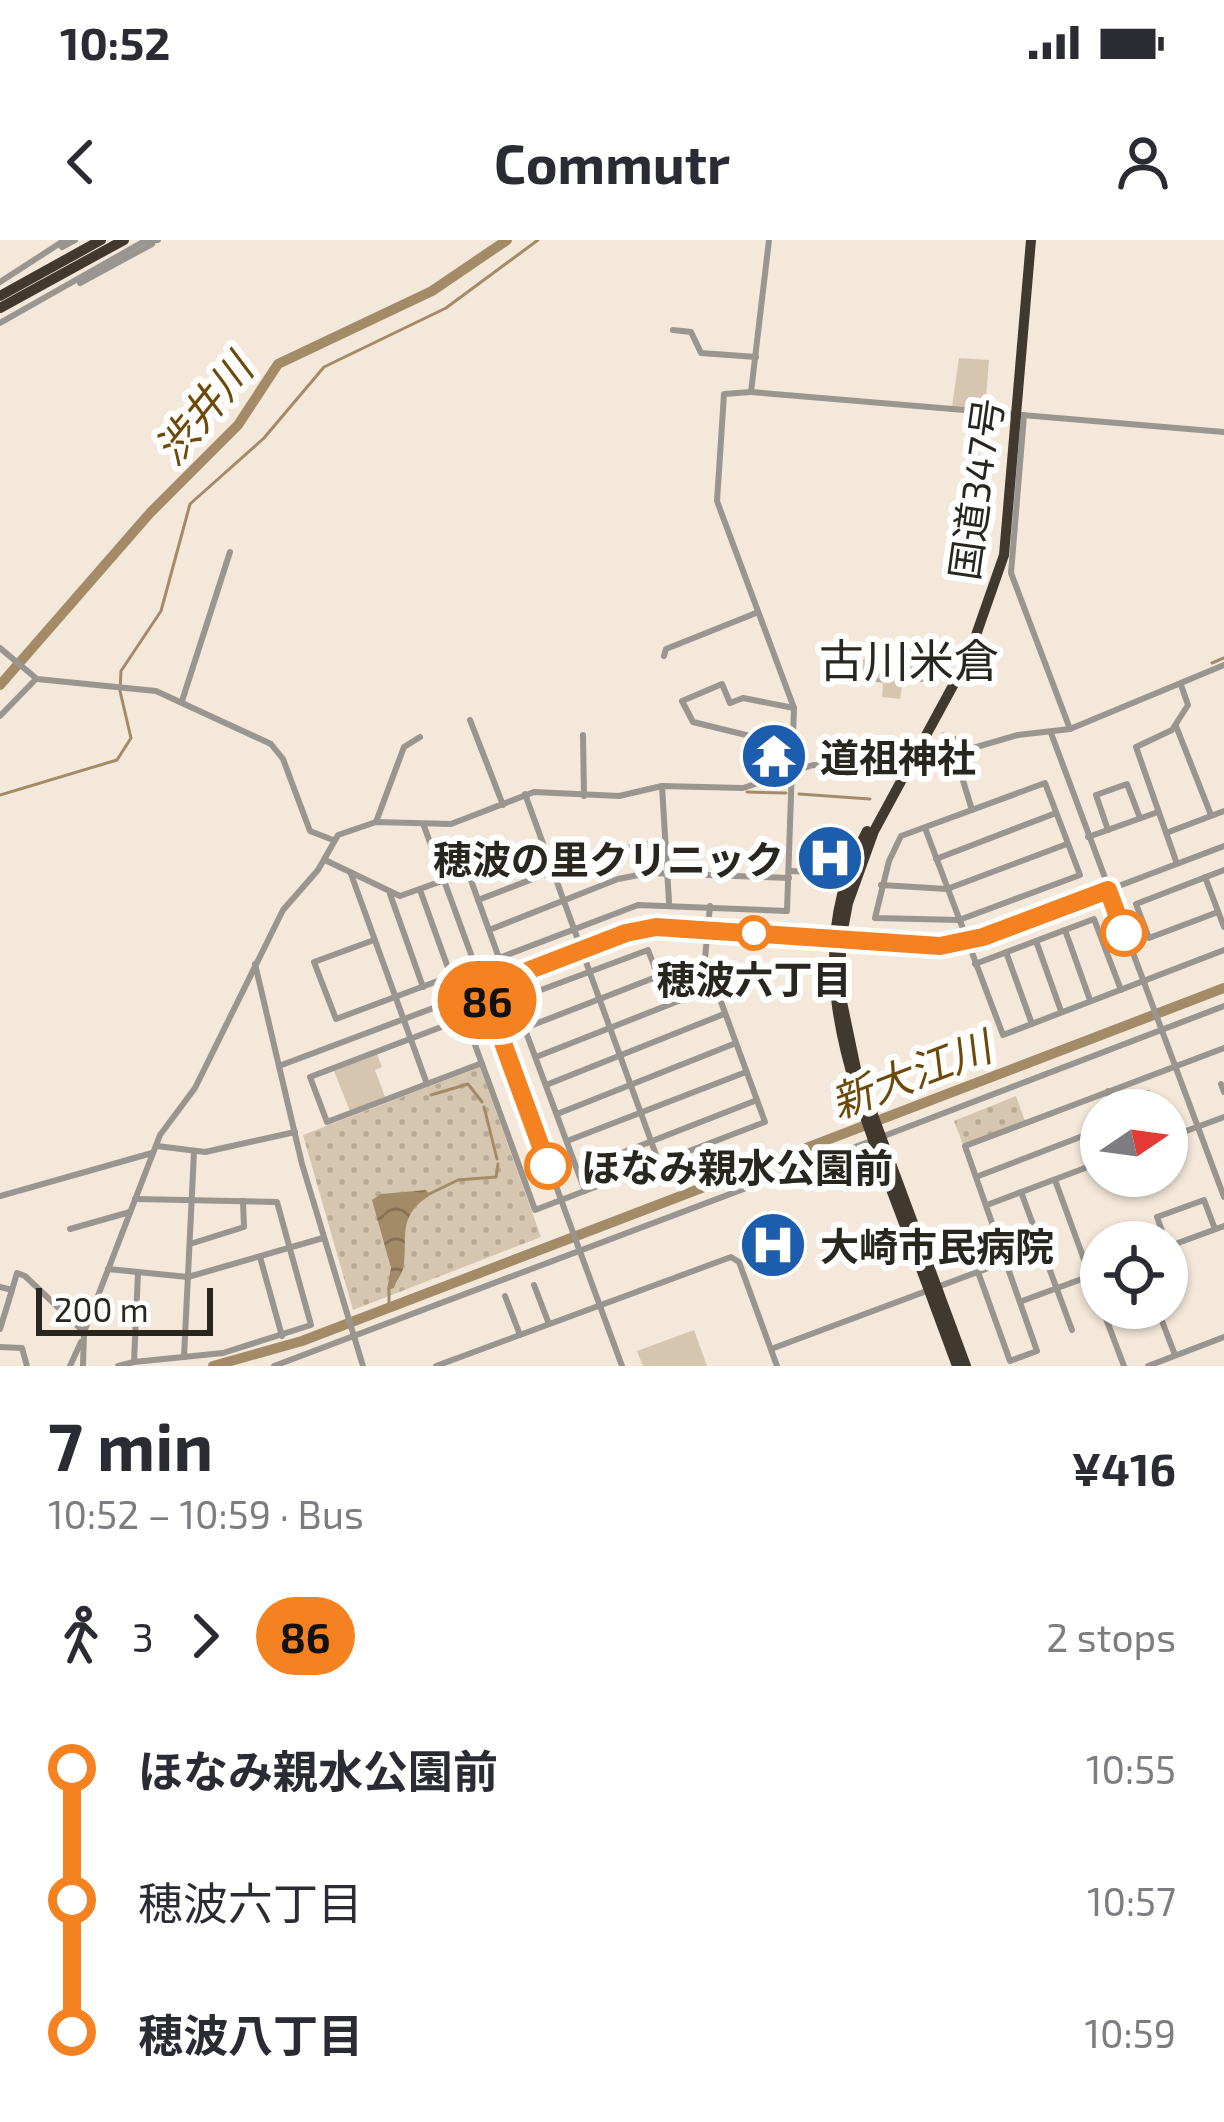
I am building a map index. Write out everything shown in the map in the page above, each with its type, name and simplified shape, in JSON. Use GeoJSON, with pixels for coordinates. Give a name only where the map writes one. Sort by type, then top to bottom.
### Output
{"type":"FeatureCollection","features":[{"type":"Feature","properties":{"kind":"highway"},"geometry":{"type":"LineString","coordinates":[[0,296],[101,240]]}},
{"type":"Feature","properties":{"kind":"highway"},"geometry":{"type":"LineString","coordinates":[[0,308],[124,240]]}},
{"type":"Feature","properties":{"kind":"highway","name":"国道347号"},"geometry":{"type":"LineString","coordinates":[[957,1366],[838,1031],[837,940],[849,874],[860,844],[968,658],[1004,555],[1020,415],[1030,240]]}},
{"type":"Feature","properties":{"kind":"highway","name":"国道347号"},"geometry":{"type":"LineString","coordinates":[[837,940],[860,863],[892,794]]}},
{"type":"Feature","properties":{"kind":"highway","name":"国道347号"},"geometry":{"type":"LineString","coordinates":[[933,1289],[967,1366]]}},
{"type":"Feature","properties":{"kind":"street"},"geometry":{"type":"LineString","coordinates":[[0,282],[65,240]]}},
{"type":"Feature","properties":{"kind":"street"},"geometry":{"type":"LineString","coordinates":[[42,256],[75,240]]}},
{"type":"Feature","properties":{"kind":"street"},"geometry":{"type":"LineString","coordinates":[[751,392],[769,240]]}},
{"type":"Feature","properties":{"kind":"street"},"geometry":{"type":"LineString","coordinates":[[65,288],[143,242],[157,241]]}},
{"type":"Feature","properties":{"kind":"street"},"geometry":{"type":"LineString","coordinates":[[0,323],[157,241]]}},
{"type":"Feature","properties":{"kind":"street"},"geometry":{"type":"LineString","coordinates":[[673,329],[691,332],[701,353],[756,357]]}},
{"type":"Feature","properties":{"kind":"street"},"geometry":{"type":"LineString","coordinates":[[468,872],[499,958],[621,910],[669,902],[787,911],[794,709],[716,490],[724,394],[751,392],[1224,432]]}},
{"type":"Feature","properties":{"kind":"street"},"geometry":{"type":"LineString","coordinates":[[1020,415],[1011,572],[1070,729]]}},
{"type":"Feature","properties":{"kind":"street"},"geometry":{"type":"LineString","coordinates":[[182,701],[230,552]]}},
{"type":"Feature","properties":{"kind":"street"},"geometry":{"type":"LineString","coordinates":[[664,656],[666,649],[756,613]]}},
{"type":"Feature","properties":{"kind":"street"},"geometry":{"type":"LineString","coordinates":[[0,648],[36,678],[120,686],[182,701],[271,744],[283,759],[310,831],[333,840]]}},
{"type":"Feature","properties":{"kind":"street"},"geometry":{"type":"LineString","coordinates":[[70,1366],[155,1149],[195,1088],[283,910],[342,832],[376,822],[424,826],[466,821],[525,794],[619,796],[662,786],[743,788],[794,768],[879,769],[894,738],[940,754],[1070,729],[1224,665]]}},
{"type":"Feature","properties":{"kind":"street"},"geometry":{"type":"LineString","coordinates":[[0,716],[36,678]]}},
{"type":"Feature","properties":{"kind":"street"},"geometry":{"type":"LineString","coordinates":[[794,709],[743,698],[730,703],[722,684],[682,701],[693,722],[795,747]]}},
{"type":"Feature","properties":{"kind":"street"},"geometry":{"type":"LineString","coordinates":[[1177,864],[1136,747],[1176,726],[1188,705],[1181,685]]}},
{"type":"Feature","properties":{"kind":"street"},"geometry":{"type":"LineString","coordinates":[[470,720],[503,805]]}},
{"type":"Feature","properties":{"kind":"street"},"geometry":{"type":"LineString","coordinates":[[1176,726],[1210,815]]}},
{"type":"Feature","properties":{"kind":"street"},"geometry":{"type":"LineString","coordinates":[[1051,733],[1224,1197]]}},
{"type":"Feature","properties":{"kind":"street"},"geometry":{"type":"LineString","coordinates":[[583,735],[584,796]]}},
{"type":"Feature","properties":{"kind":"street"},"geometry":{"type":"LineString","coordinates":[[376,822],[404,747],[420,737]]}},
{"type":"Feature","properties":{"kind":"street"},"geometry":{"type":"LineString","coordinates":[[970,749],[962,774],[971,810]]}},
{"type":"Feature","properties":{"kind":"street"},"geometry":{"type":"LineString","coordinates":[[1045,783],[1080,875],[959,920],[875,918],[896,842],[1065,774]]}},
{"type":"Feature","properties":{"kind":"street"},"geometry":{"type":"LineString","coordinates":[[1108,830],[1096,795],[1127,784],[1140,818]]}},
{"type":"Feature","properties":{"kind":"street"},"geometry":{"type":"LineString","coordinates":[[662,786],[669,902]]}},
{"type":"Feature","properties":{"kind":"street"},"geometry":{"type":"LineString","coordinates":[[525,794],[658,1163]]}},
{"type":"Feature","properties":{"kind":"street"},"geometry":{"type":"LineString","coordinates":[[1166,832],[1224,811]]}},
{"type":"Feature","properties":{"kind":"street"},"geometry":{"type":"LineString","coordinates":[[1088,837],[1158,812]]}},
{"type":"Feature","properties":{"kind":"street"},"geometry":{"type":"LineString","coordinates":[[936,859],[1056,813]]}},
{"type":"Feature","properties":{"kind":"street"},"geometry":{"type":"LineString","coordinates":[[424,826],[622,1366]]}},
{"type":"Feature","properties":{"kind":"street"},"geometry":{"type":"LineString","coordinates":[[925,828],[1003,1035],[1224,950]]}},
{"type":"Feature","properties":{"kind":"street"},"geometry":{"type":"LineString","coordinates":[[478,900],[627,845],[665,841]]}},
{"type":"Feature","properties":{"kind":"street"},"geometry":{"type":"LineString","coordinates":[[881,884],[947,889],[1068,844]]}},
{"type":"Feature","properties":{"kind":"street"},"geometry":{"type":"LineString","coordinates":[[325,860],[390,893],[420,890],[543,845]]}},
{"type":"Feature","properties":{"kind":"street"},"geometry":{"type":"LineString","coordinates":[[279,1066],[641,930],[708,929],[926,946],[967,941],[1224,846]]}},
{"type":"Feature","properties":{"kind":"street"},"geometry":{"type":"LineString","coordinates":[[489,929],[618,879],[668,870],[849,874]]}},
{"type":"Feature","properties":{"kind":"street"},"geometry":{"type":"LineString","coordinates":[[1218,912],[1149,938],[1136,904],[1224,870]]}},
{"type":"Feature","properties":{"kind":"street"},"geometry":{"type":"LineString","coordinates":[[351,874],[427,1084]]}},
{"type":"Feature","properties":{"kind":"street"},"geometry":{"type":"LineString","coordinates":[[1204,878],[1224,927]]}},
{"type":"Feature","properties":{"kind":"street"},"geometry":{"type":"LineString","coordinates":[[374,940],[314,962],[336,1019],[452,976],[420,890]]}},
{"type":"Feature","properties":{"kind":"street"},"geometry":{"type":"LineString","coordinates":[[390,893],[423,987]]}},
{"type":"Feature","properties":{"kind":"street"},"geometry":{"type":"LineString","coordinates":[[482,1063],[327,1122],[310,1077],[465,1018],[482,1063],[536,1210],[765,1122],[705,958],[710,906]]}},
{"type":"Feature","properties":{"kind":"street"},"geometry":{"type":"LineString","coordinates":[[975,964],[1094,919],[1121,990]]}},
{"type":"Feature","properties":{"kind":"street"},"geometry":{"type":"LineString","coordinates":[[1065,930],[1091,1001]]}},
{"type":"Feature","properties":{"kind":"street"},"geometry":{"type":"LineString","coordinates":[[1036,941],[1061,1013]]}},
{"type":"Feature","properties":{"kind":"street"},"geometry":{"type":"LineString","coordinates":[[586,1191],[514,1000],[648,950],[658,976]]}},
{"type":"Feature","properties":{"kind":"street"},"geometry":{"type":"LineString","coordinates":[[1006,952],[1032,1024]]}},
{"type":"Feature","properties":{"kind":"street"},"geometry":{"type":"LineString","coordinates":[[525,1028],[705,958]]}},
{"type":"Feature","properties":{"kind":"street"},"geometry":{"type":"LineString","coordinates":[[255,962],[323,1238],[363,1366]]}},
{"type":"Feature","properties":{"kind":"street"},"geometry":{"type":"LineString","coordinates":[[536,1057],[715,987]]}},
{"type":"Feature","properties":{"kind":"street"},"geometry":{"type":"LineString","coordinates":[[274,1366],[354,1340],[875,1134],[1224,1006]]}},
{"type":"Feature","properties":{"kind":"street"},"geometry":{"type":"LineString","coordinates":[[546,1085],[724,1014]]}},
{"type":"Feature","properties":{"kind":"street"},"geometry":{"type":"LineString","coordinates":[[557,1114],[736,1043]]}},
{"type":"Feature","properties":{"kind":"street"},"geometry":{"type":"LineString","coordinates":[[1113,1089],[1224,1048]]}},
{"type":"Feature","properties":{"kind":"street"},"geometry":{"type":"LineString","coordinates":[[567,1141],[746,1072]]}},
{"type":"Feature","properties":{"kind":"street"},"geometry":{"type":"LineString","coordinates":[[578,1170],[757,1100]]}},
{"type":"Feature","properties":{"kind":"street"},"geometry":{"type":"LineString","coordinates":[[978,1272],[1010,1360],[1038,1347],[965,1146],[1080,1102]]}},
{"type":"Feature","properties":{"kind":"street"},"geometry":{"type":"LineString","coordinates":[[1188,1130],[1224,1117]]}},
{"type":"Feature","properties":{"kind":"street"},"geometry":{"type":"LineString","coordinates":[[0,1196],[155,1149],[194,1152],[295,1132]]}},
{"type":"Feature","properties":{"kind":"street"},"geometry":{"type":"LineString","coordinates":[[976,1177],[1080,1138]]}},
{"type":"Feature","properties":{"kind":"street"},"geometry":{"type":"LineString","coordinates":[[184,1357],[194,1152]]}},
{"type":"Feature","properties":{"kind":"street"},"geometry":{"type":"LineString","coordinates":[[987,1205],[1080,1170]]}},
{"type":"Feature","properties":{"kind":"street"},"geometry":{"type":"LineString","coordinates":[[1055,1180],[1080,1249]]}},
{"type":"Feature","properties":{"kind":"street"},"geometry":{"type":"LineString","coordinates":[[1021,1192],[1072,1330]]}},
{"type":"Feature","properties":{"kind":"street"},"geometry":{"type":"LineString","coordinates":[[118,1366],[184,1357],[311,1325],[277,1202],[135,1199]]}},
{"type":"Feature","properties":{"kind":"street"},"geometry":{"type":"LineString","coordinates":[[1158,1221],[1157,1217],[1204,1200],[1214,1229]]}},
{"type":"Feature","properties":{"kind":"street"},"geometry":{"type":"LineString","coordinates":[[190,1244],[244,1227],[244,1201]]}},
{"type":"Feature","properties":{"kind":"street"},"geometry":{"type":"LineString","coordinates":[[70,1228],[130,1212]]}},
{"type":"Feature","properties":{"kind":"street"},"geometry":{"type":"LineString","coordinates":[[1188,1238],[1224,1226]]}},
{"type":"Feature","properties":{"kind":"street"},"geometry":{"type":"LineString","coordinates":[[108,1269],[188,1277],[323,1238]]}},
{"type":"Feature","properties":{"kind":"street"},"geometry":{"type":"LineString","coordinates":[[260,1257],[282,1336]]}},
{"type":"Feature","properties":{"kind":"street"},"geometry":{"type":"LineString","coordinates":[[436,1366],[731,1257],[739,1262],[777,1366]]}},
{"type":"Feature","properties":{"kind":"street"},"geometry":{"type":"LineString","coordinates":[[771,1348],[1007,1262]]}},
{"type":"Feature","properties":{"kind":"street"},"geometry":{"type":"LineString","coordinates":[[0,1329],[17,1273],[25,1276],[83,1336],[83,1366]]}},
{"type":"Feature","properties":{"kind":"street"},"geometry":{"type":"LineString","coordinates":[[134,1362],[138,1273]]}},
{"type":"Feature","properties":{"kind":"street"},"geometry":{"type":"LineString","coordinates":[[1022,1301],[1080,1280]]}},
{"type":"Feature","properties":{"kind":"street"},"geometry":{"type":"LineString","coordinates":[[534,1285],[549,1324]]}},
{"type":"Feature","properties":{"kind":"street"},"geometry":{"type":"LineString","coordinates":[[0,1287],[12,1290]]}},
{"type":"Feature","properties":{"kind":"street"},"geometry":{"type":"LineString","coordinates":[[505,1296],[520,1335]]}},
{"type":"Feature","properties":{"kind":"street"},"geometry":{"type":"LineString","coordinates":[[1110,1329],[1124,1366]]}},
{"type":"Feature","properties":{"kind":"street"},"geometry":{"type":"LineString","coordinates":[[1165,1329],[1175,1356]]}},
{"type":"Feature","properties":{"kind":"street"},"geometry":{"type":"LineString","coordinates":[[1148,1366],[1224,1337]]}},
{"type":"Feature","properties":{"kind":"street"},"geometry":{"type":"LineString","coordinates":[[0,1347],[26,1351],[27,1366]]}},
{"type":"Feature","properties":{"kind":"green space"},"geometry":{"type":"Polygon","coordinates":[[[959,358],[989,360],[985,410],[952,407],[959,358]]]}},
{"type":"Feature","properties":{"kind":"green space"},"geometry":{"type":"Polygon","coordinates":[[[924,640],[923,682],[903,681],[900,699],[882,697],[883,683],[862,679],[862,660],[924,640]]]}},
{"type":"Feature","properties":{"kind":"green space"},"geometry":{"type":"Polygon","coordinates":[[[377,1054],[382,1067],[375,1070],[385,1097],[350,1111],[334,1071],[377,1054]]]}},
{"type":"Feature","properties":{"kind":"green space"},"geometry":{"type":"Polygon","coordinates":[[[480,1067],[541,1237],[353,1310],[303,1135],[480,1067]]]}},
{"type":"Feature","properties":{"kind":"green space"},"geometry":{"type":"Polygon","coordinates":[[[1016,1096],[1025,1121],[963,1145],[954,1121],[1016,1096]]]}},
{"type":"Feature","properties":{"kind":"green space"},"geometry":{"type":"Polygon","coordinates":[[[694,1330],[707,1366],[643,1366],[637,1351],[694,1330]]]}},
{"type":"Feature","properties":{"kind":"water"},"geometry":{"type":"Polygon","coordinates":[[[426,1190],[429,1196],[407,1221],[402,1272],[394,1288],[387,1290],[391,1268],[372,1200],[381,1194],[426,1190]]]}},
{"type":"Feature","properties":{"kind":"waterway","name":"渋井川"},"geometry":{"type":"LineString","coordinates":[[0,685],[150,513],[238,425],[278,364],[432,291],[507,240]]}},
{"type":"Feature","properties":{"kind":"waterway"},"geometry":{"type":"LineString","coordinates":[[0,795],[117,760],[131,738],[120,691],[121,671],[161,611],[190,504],[264,438],[324,367],[446,308],[538,240]]}},
{"type":"Feature","properties":{"kind":"waterway"},"geometry":{"type":"LineString","coordinates":[[1212,663],[1224,658]]}},
{"type":"Feature","properties":{"kind":"waterway"},"geometry":{"type":"LineString","coordinates":[[943,734],[965,741]]}},
{"type":"Feature","properties":{"kind":"waterway"},"geometry":{"type":"LineString","coordinates":[[747,792],[786,793]]}},
{"type":"Feature","properties":{"kind":"waterway"},"geometry":{"type":"LineString","coordinates":[[799,794],[870,799]]}},
{"type":"Feature","properties":{"kind":"waterway","name":"新大江川"},"geometry":{"type":"LineString","coordinates":[[213,1366],[302,1341],[1224,988]]}},
{"type":"Feature","properties":{"kind":"waterway"},"geometry":{"type":"LineString","coordinates":[[431,1095],[468,1084],[482,1102]]}},
{"type":"Feature","properties":{"kind":"waterway"},"geometry":{"type":"LineString","coordinates":[[484,1107],[497,1159]]}},
{"type":"Feature","properties":{"kind":"waterway"},"geometry":{"type":"LineString","coordinates":[[425,1196],[458,1180],[496,1177],[498,1164]]}},
{"type":"Feature","properties":{"kind":"waterway"},"geometry":{"type":"LineString","coordinates":[[389,1288],[389,1306]]}},
{"type":"Feature","properties":{"kind":"bus line","name":"86"},"geometry":{"type":"LineString","coordinates":[[548,1166],[483,988],[626,933],[656,927],[940,946],[983,937],[1108,890],[1124,933]]}},
{"type":"Feature","properties":{"kind":"place","name":"道祖神社"},"geometry":{"type":"Point","coordinates":[774,756]}},
{"type":"Feature","properties":{"kind":"place","name":"穂波の里クリニック"},"geometry":{"type":"Point","coordinates":[830,858]}},
{"type":"Feature","properties":{"kind":"place","name":"穂波六丁目"},"geometry":{"type":"Point","coordinates":[754,933]}},
{"type":"Feature","properties":{"kind":"place","name":"ほなみ親水公園前"},"geometry":{"type":"Point","coordinates":[548,1166]}},
{"type":"Feature","properties":{"kind":"place","name":"大崎市民病院"},"geometry":{"type":"Point","coordinates":[773,1245]}},
{"type":"Feature","properties":{"kind":"district","name":"古川米倉"},"geometry":{"type":"Point","coordinates":[909,659]}}]}
